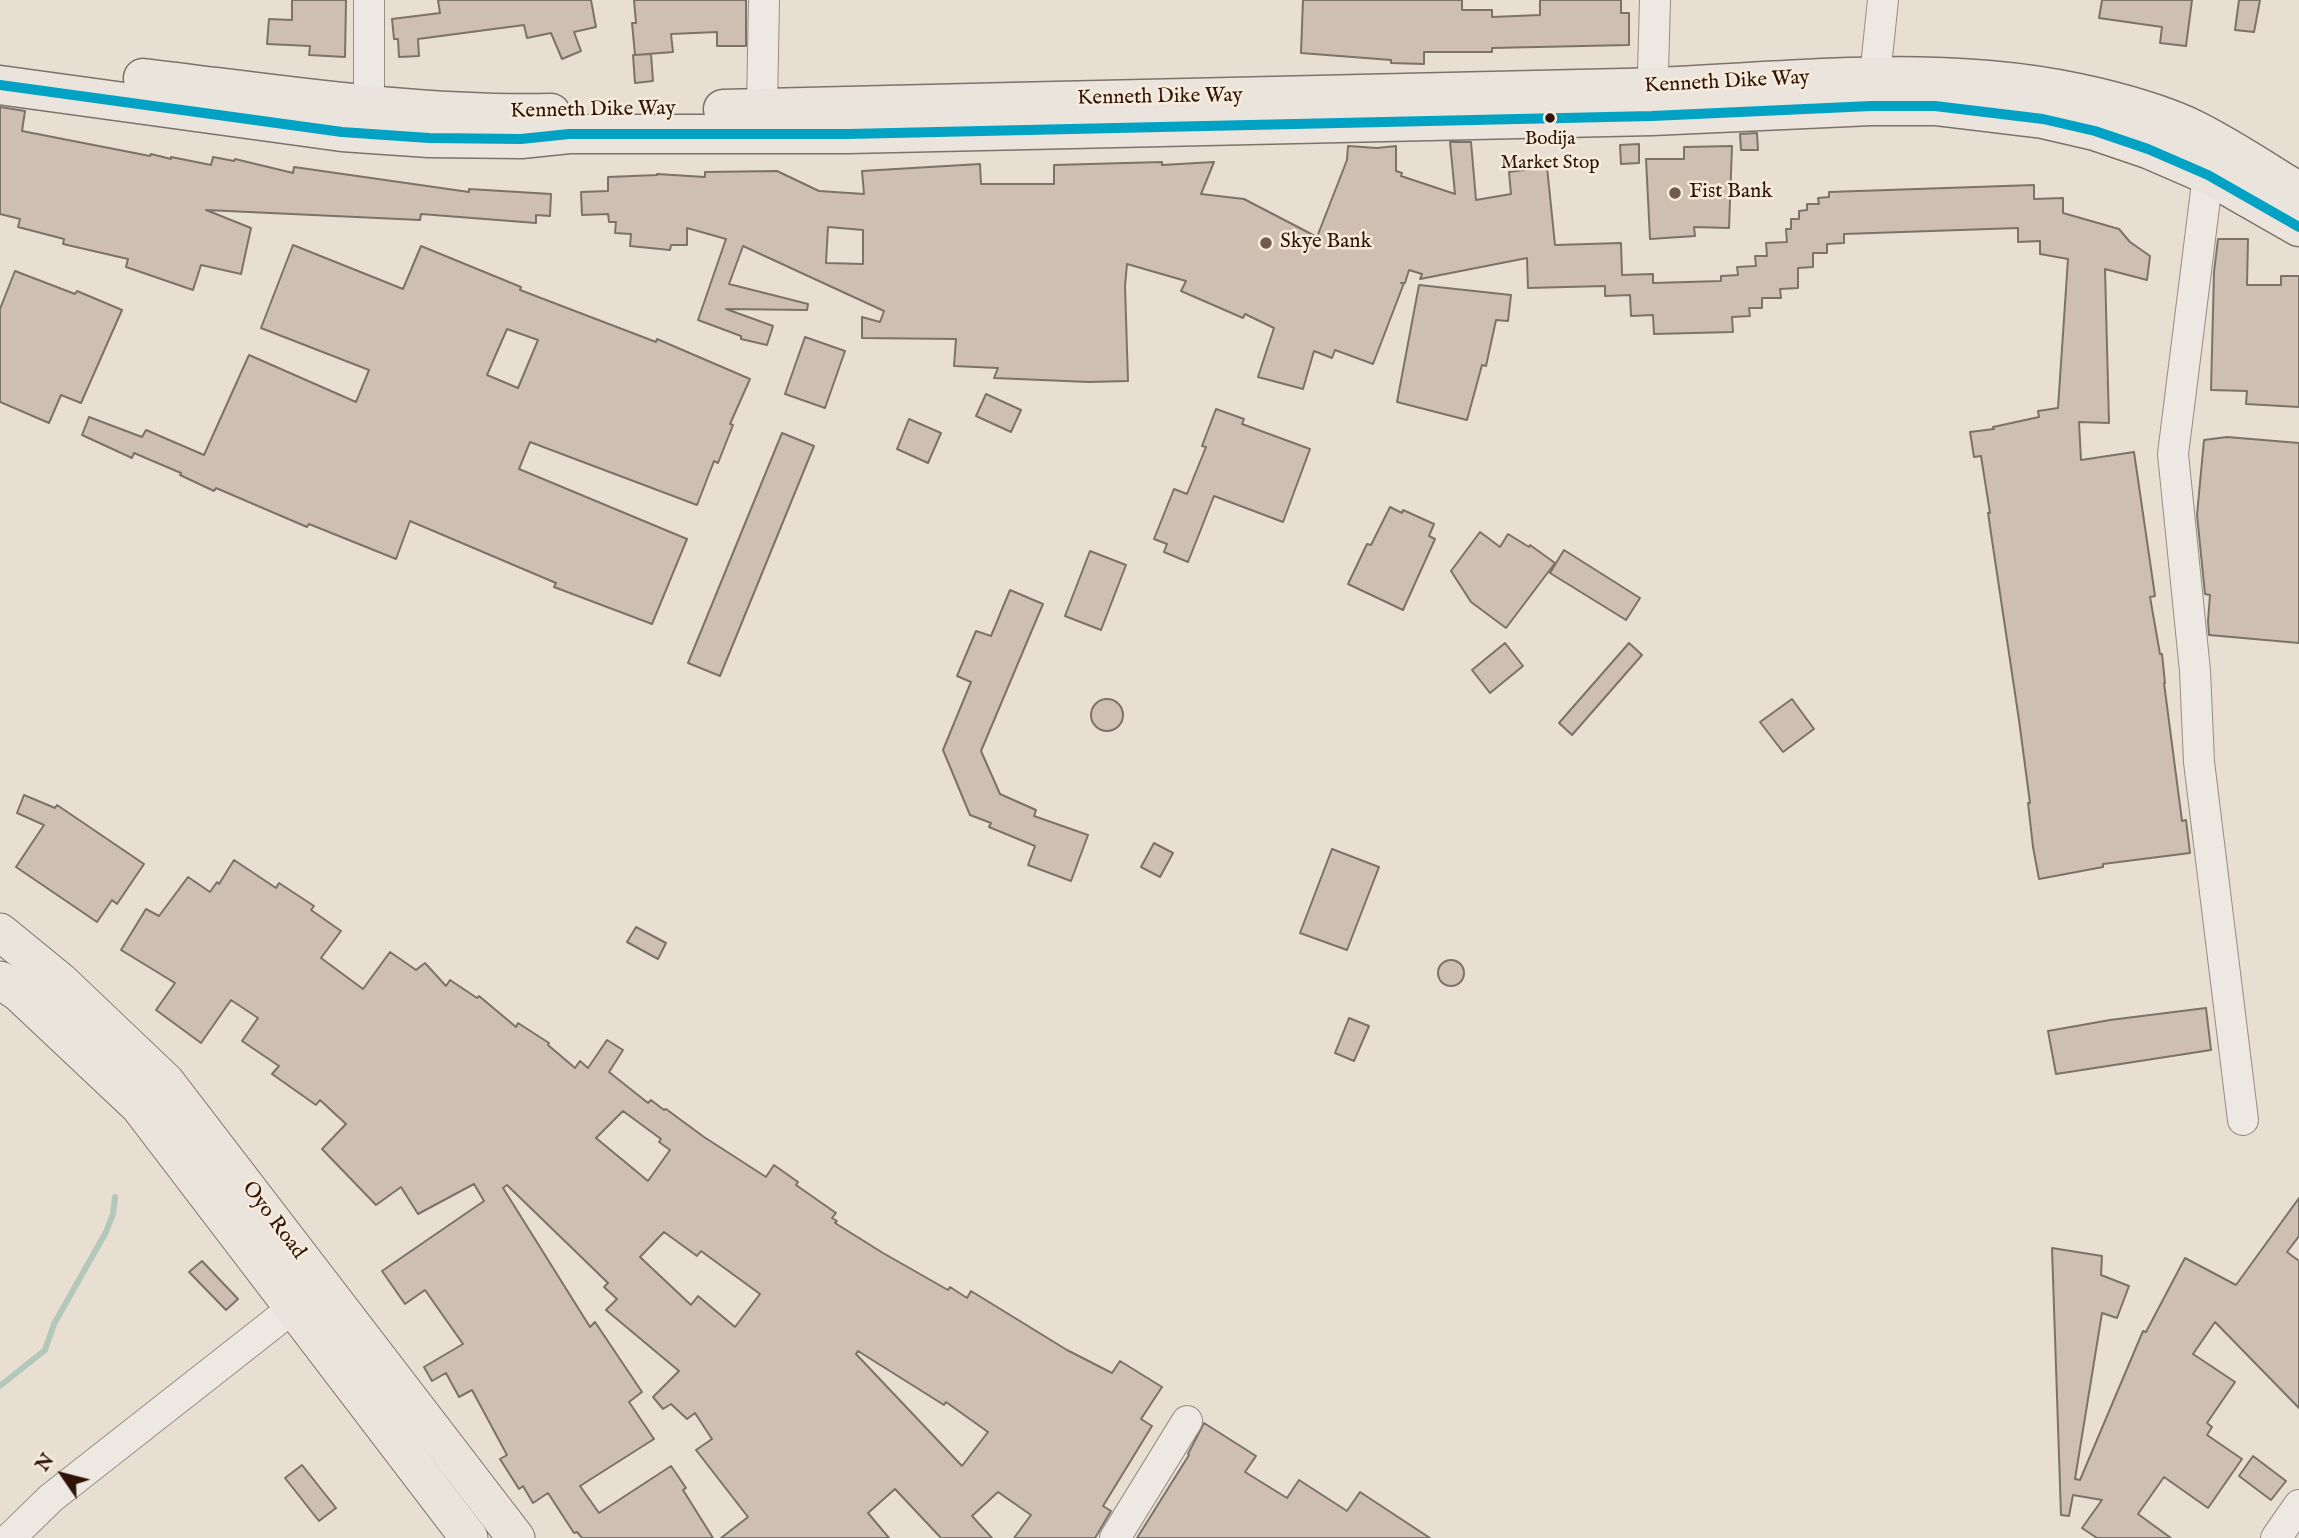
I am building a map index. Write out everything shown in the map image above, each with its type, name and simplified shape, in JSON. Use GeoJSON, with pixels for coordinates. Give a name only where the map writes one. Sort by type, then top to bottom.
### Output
{"type":"FeatureCollection","features":[{"type":"Feature","properties":{"kind":"highway","name":"Kenneth Dike Way"},"geometry":{"type":"LineString","coordinates":[[0,61],[369,104],[452,111],[535,113],[762,108],[1652,102],[1935,106],[2043,119],[2095,131],[2148,149],[2208,175],[2299,227]]}},
{"type":"Feature","properties":{"kind":"highway","name":"Kenneth Dike Way"},"geometry":{"type":"LineString","coordinates":[[0,85],[342,132],[429,138],[521,139],[569,135],[848,134],[1652,102],[1875,76],[1930,76],[2054,89],[2115,102],[2192,128],[2299,192]]}},
{"type":"Feature","properties":{"kind":"main road","name":"Oyo Road"},"geometry":{"type":"LineString","coordinates":[[0,932],[60,981],[166,1082],[516,1538]]}},
{"type":"Feature","properties":{"kind":"main road","name":"Oyo Road"},"geometry":{"type":"LineString","coordinates":[[0,980],[19,993],[139,1106],[469,1538]]}},
{"type":"Feature","properties":{"kind":"street"},"geometry":{"type":"LineString","coordinates":[[369,0],[369,104]]}},
{"type":"Feature","properties":{"kind":"street"},"geometry":{"type":"LineString","coordinates":[[762,108],[764,0]]}},
{"type":"Feature","properties":{"kind":"street"},"geometry":{"type":"LineString","coordinates":[[1652,102],[1656,0]]}},
{"type":"Feature","properties":{"kind":"street"},"geometry":{"type":"LineString","coordinates":[[1875,76],[1883,0]]}},
{"type":"Feature","properties":{"kind":"street"},"geometry":{"type":"LineString","coordinates":[[2208,175],[2172,454],[2195,671],[2199,762],[2243,1120]]}},
{"type":"Feature","properties":{"kind":"street"},"geometry":{"type":"LineString","coordinates":[[10,1538],[51,1498],[293,1308]]}},
{"type":"Feature","properties":{"kind":"street"},"geometry":{"type":"LineString","coordinates":[[1115,1538],[1187,1421]]}},
{"type":"Feature","properties":{"kind":"street"},"geometry":{"type":"LineString","coordinates":[[2276,1538],[2299,1505]]}},
{"type":"Feature","properties":{"kind":"building"},"geometry":{"type":"Polygon","coordinates":[[[292,0],[346,0],[345,57],[309,55],[310,46],[267,44],[269,19],[292,20],[292,0]]]}},
{"type":"Feature","properties":{"kind":"building"},"geometry":{"type":"Polygon","coordinates":[[[438,0],[591,0],[596,27],[574,32],[581,51],[562,59],[551,33],[527,38],[524,25],[418,39],[419,56],[399,57],[398,39],[394,39],[392,19],[440,13],[438,0]]]}},
{"type":"Feature","properties":{"kind":"building"},"geometry":{"type":"Polygon","coordinates":[[[634,0],[746,0],[746,46],[717,46],[717,32],[671,34],[673,52],[635,55],[632,23],[636,23],[634,0]]]}},
{"type":"Feature","properties":{"kind":"building"},"geometry":{"type":"Polygon","coordinates":[[[1303,0],[1462,0],[1462,10],[1492,10],[1492,17],[1540,15],[1540,0],[1621,0],[1621,13],[1629,13],[1629,45],[1492,48],[1492,52],[1424,52],[1424,64],[1301,53],[1303,0]]]}},
{"type":"Feature","properties":{"kind":"building"},"geometry":{"type":"Polygon","coordinates":[[[2102,0],[2192,0],[2186,46],[2160,43],[2162,27],[2099,18],[2102,0]]]}},
{"type":"Feature","properties":{"kind":"building"},"geometry":{"type":"Polygon","coordinates":[[[2239,0],[2260,0],[2254,32],[2235,30],[2239,0]]]}},
{"type":"Feature","properties":{"kind":"building"},"geometry":{"type":"Polygon","coordinates":[[[651,54],[653,81],[635,83],[633,55],[651,54]]]}},
{"type":"Feature","properties":{"kind":"building"},"geometry":{"type":"Polygon","coordinates":[[[0,107],[25,111],[22,131],[150,156],[151,154],[211,165],[213,157],[235,159],[293,173],[294,167],[469,192],[469,189],[551,194],[550,216],[536,215],[536,223],[421,214],[420,220],[206,210],[251,228],[241,274],[201,265],[193,290],[126,267],[128,259],[63,244],[64,239],[18,227],[20,219],[0,214],[0,107]]]}},
{"type":"Feature","properties":{"kind":"building"},"geometry":{"type":"Polygon","coordinates":[[[1757,133],[1758,150],[1741,150],[1740,134],[1757,133]]]}},
{"type":"Feature","properties":{"kind":"building"},"geometry":{"type":"Polygon","coordinates":[[[1450,142],[1471,142],[1476,200],[1511,194],[1509,172],[1547,167],[1555,245],[1621,243],[1622,275],[1653,274],[1653,283],[1721,281],[1721,276],[1738,275],[1737,267],[1756,266],[1755,256],[1767,256],[1766,243],[1787,242],[1786,229],[1791,229],[1791,219],[1799,219],[1799,211],[1807,210],[1807,204],[1819,204],[1818,198],[1829,197],[1829,192],[2034,185],[2034,199],[2063,198],[2063,213],[2119,229],[2130,242],[2150,256],[2147,280],[2105,269],[2109,423],[2079,422],[2081,460],[2134,452],[2155,596],[2150,597],[2162,654],[2182,821],[2186,820],[2190,853],[2103,864],[2103,867],[2039,879],[1990,513],[1981,456],[1974,457],[1970,432],[1994,429],[1993,427],[2039,417],[2038,411],[2058,408],[2068,259],[2040,254],[2040,241],[2018,242],[2018,228],[1844,234],[1844,243],[1827,244],[1827,253],[1813,253],[1813,267],[1798,268],[1798,288],[1780,289],[1781,298],[1762,298],[1762,308],[1749,308],[1750,316],[1732,317],[1733,332],[1654,334],[1653,315],[1631,316],[1630,295],[1605,296],[1605,286],[1528,288],[1527,258],[1420,279],[1422,274],[1409,270],[1373,364],[1335,350],[1332,358],[1314,351],[1303,389],[1258,377],[1274,328],[1245,314],[1243,318],[1181,291],[1186,281],[1127,264],[1125,286],[1128,381],[994,378],[998,368],[954,366],[956,339],[862,338],[862,317],[880,322],[884,311],[743,246],[729,284],[808,304],[807,310],[726,309],[773,326],[767,345],[741,339],[741,336],[698,320],[726,239],[687,228],[687,245],[671,245],[670,250],[630,246],[631,234],[615,233],[616,222],[609,222],[608,214],[582,215],[581,192],[608,191],[608,177],[657,174],[705,177],[705,172],[777,171],[819,191],[864,194],[862,171],[980,164],[981,184],[1054,184],[1054,165],[1214,162],[1201,194],[1244,199],[1317,237],[1347,160],[1348,146],[1396,146],[1396,171],[1402,173],[1401,176],[1455,194],[1450,142]],[[828,227],[826,263],[863,264],[863,230],[828,227]]]}},
{"type":"Feature","properties":{"kind":"building"},"geometry":{"type":"Polygon","coordinates":[[[1639,144],[1639,163],[1621,164],[1620,145],[1639,144]]]}},
{"type":"Feature","properties":{"kind":"building"},"geometry":{"type":"Polygon","coordinates":[[[1732,146],[1729,228],[1694,227],[1695,236],[1650,239],[1646,159],[1684,159],[1684,147],[1732,146]]]}},
{"type":"Feature","properties":{"kind":"building"},"geometry":{"type":"Polygon","coordinates":[[[2218,239],[2248,239],[2247,285],[2281,285],[2281,276],[2299,276],[2299,407],[2246,404],[2247,391],[2211,390],[2214,272],[2218,239]]]}},
{"type":"Feature","properties":{"kind":"building"},"geometry":{"type":"Polygon","coordinates":[[[293,245],[403,289],[421,246],[521,287],[520,290],[656,342],[657,339],[750,379],[730,424],[733,425],[718,463],[714,461],[697,505],[530,442],[519,469],[687,539],[652,624],[554,587],[556,583],[410,521],[396,559],[309,524],[307,527],[216,488],[214,491],[180,475],[181,473],[134,453],[132,458],[82,435],[89,417],[142,437],[146,430],[204,455],[249,355],[356,402],[369,370],[261,328],[293,245]],[[507,329],[487,375],[518,388],[538,340],[507,329]]]}},
{"type":"Feature","properties":{"kind":"building"},"geometry":{"type":"Polygon","coordinates":[[[15,271],[75,294],[77,291],[122,310],[81,403],[61,395],[49,423],[0,402],[0,309],[15,271]]]}},
{"type":"Feature","properties":{"kind":"building"},"geometry":{"type":"Polygon","coordinates":[[[1419,285],[1511,295],[1508,321],[1496,320],[1486,366],[1482,365],[1467,420],[1397,402],[1419,285]]]}},
{"type":"Feature","properties":{"kind":"building"},"geometry":{"type":"Polygon","coordinates":[[[805,337],[845,351],[825,408],[785,394],[805,337]]]}},
{"type":"Feature","properties":{"kind":"building"},"geometry":{"type":"Polygon","coordinates":[[[986,394],[1021,410],[1011,432],[976,416],[986,394]]]}},
{"type":"Feature","properties":{"kind":"building"},"geometry":{"type":"Polygon","coordinates":[[[1216,409],[1244,419],[1242,424],[1310,449],[1283,522],[1214,496],[1188,562],[1164,552],[1167,544],[1154,539],[1174,489],[1187,494],[1206,447],[1202,446],[1216,409]]]}},
{"type":"Feature","properties":{"kind":"building"},"geometry":{"type":"Polygon","coordinates":[[[909,419],[941,433],[928,463],[897,449],[909,419]]]}},
{"type":"Feature","properties":{"kind":"building"},"geometry":{"type":"Polygon","coordinates":[[[782,433],[814,446],[720,676],[688,663],[782,433]]]}},
{"type":"Feature","properties":{"kind":"building"},"geometry":{"type":"Polygon","coordinates":[[[2227,437],[2299,443],[2299,643],[2209,635],[2210,595],[2205,594],[2197,515],[2204,440],[2227,437]]]}},
{"type":"Feature","properties":{"kind":"building"},"geometry":{"type":"Polygon","coordinates":[[[1390,507],[1434,524],[1429,536],[1435,539],[1403,610],[1348,584],[1367,544],[1371,545],[1390,507]]]}},
{"type":"Feature","properties":{"kind":"building"},"geometry":{"type":"Polygon","coordinates":[[[1480,532],[1500,547],[1508,534],[1529,547],[1530,545],[1555,563],[1506,628],[1471,602],[1451,571],[1480,532]]]}},
{"type":"Feature","properties":{"kind":"building"},"geometry":{"type":"Polygon","coordinates":[[[1564,550],[1640,598],[1626,620],[1550,573],[1564,550]]]}},
{"type":"Feature","properties":{"kind":"building"},"geometry":{"type":"Polygon","coordinates":[[[1090,551],[1126,565],[1101,630],[1065,616],[1090,551]]]}},
{"type":"Feature","properties":{"kind":"building"},"geometry":{"type":"Polygon","coordinates":[[[1010,590],[1043,604],[981,751],[1000,794],[1036,810],[1034,816],[1088,835],[1071,881],[1028,865],[1035,846],[989,827],[991,823],[970,815],[943,750],[971,682],[957,676],[976,631],[991,636],[1010,590]]]}},
{"type":"Feature","properties":{"kind":"building"},"geometry":{"type":"Polygon","coordinates":[[[1505,643],[1523,666],[1490,693],[1472,670],[1505,643]]]}},
{"type":"Feature","properties":{"kind":"building"},"geometry":{"type":"Polygon","coordinates":[[[1629,643],[1642,655],[1572,735],[1559,723],[1629,643]]]}},
{"type":"Feature","properties":{"kind":"building"},"geometry":{"type":"Polygon","coordinates":[[[1107,699],[1118,704],[1123,715],[1118,726],[1107,731],[1096,726],[1091,715],[1096,704],[1107,699]]]}},
{"type":"Feature","properties":{"kind":"building"},"geometry":{"type":"Polygon","coordinates":[[[1792,699],[1814,729],[1783,752],[1760,722],[1792,699]]]}},
{"type":"Feature","properties":{"kind":"building"},"geometry":{"type":"Polygon","coordinates":[[[24,795],[55,808],[57,805],[144,864],[117,904],[112,900],[97,922],[16,867],[44,825],[17,813],[24,795]]]}},
{"type":"Feature","properties":{"kind":"building"},"geometry":{"type":"Polygon","coordinates":[[[1154,843],[1173,853],[1160,877],[1141,867],[1154,843]]]}},
{"type":"Feature","properties":{"kind":"building"},"geometry":{"type":"Polygon","coordinates":[[[1332,849],[1379,867],[1347,950],[1300,933],[1332,849]]]}},
{"type":"Feature","properties":{"kind":"building"},"geometry":{"type":"Polygon","coordinates":[[[234,860],[276,888],[279,883],[314,906],[311,910],[341,931],[321,958],[363,989],[390,952],[416,970],[425,963],[446,986],[450,980],[477,998],[479,996],[516,1027],[518,1023],[549,1043],[548,1045],[575,1068],[580,1061],[588,1068],[607,1040],[623,1050],[609,1072],[648,1103],[651,1100],[666,1109],[766,1177],[774,1165],[798,1182],[796,1185],[836,1213],[832,1218],[837,1221],[835,1223],[948,1290],[950,1287],[967,1298],[971,1291],[1067,1350],[1112,1373],[1120,1361],[1162,1387],[1141,1419],[1152,1426],[1103,1506],[1111,1511],[1095,1538],[1014,1538],[1031,1515],[998,1492],[972,1516],[992,1538],[941,1538],[895,1489],[868,1513],[889,1538],[721,1538],[748,1517],[696,1450],[712,1439],[695,1413],[687,1419],[671,1404],[663,1409],[653,1397],[679,1371],[606,1310],[617,1299],[604,1287],[608,1283],[507,1185],[503,1188],[590,1327],[595,1322],[642,1392],[629,1402],[654,1439],[580,1486],[599,1513],[671,1466],[713,1538],[582,1538],[577,1532],[574,1533],[548,1493],[533,1503],[523,1486],[519,1489],[500,1459],[507,1455],[472,1390],[459,1397],[446,1373],[432,1381],[424,1367],[463,1344],[425,1290],[405,1304],[382,1271],[484,1201],[474,1184],[418,1214],[401,1187],[376,1205],[322,1149],[346,1124],[320,1100],[316,1105],[272,1074],[279,1066],[242,1041],[258,1018],[231,1000],[201,1043],[156,1010],[175,983],[121,950],[146,909],[159,916],[188,877],[210,892],[217,882],[219,884],[234,860]],[[623,1111],[596,1138],[648,1181],[670,1150],[659,1142],[661,1139],[623,1111]],[[664,1232],[640,1257],[691,1305],[698,1296],[735,1327],[760,1294],[701,1251],[697,1256],[664,1232]],[[858,1351],[856,1354],[962,1466],[988,1432],[946,1402],[944,1405],[858,1351]]]}},
{"type":"Feature","properties":{"kind":"building"},"geometry":{"type":"Polygon","coordinates":[[[636,927],[666,943],[658,959],[627,942],[636,927]]]}},
{"type":"Feature","properties":{"kind":"building"},"geometry":{"type":"Polygon","coordinates":[[[1451,960],[1460,964],[1464,973],[1460,982],[1451,986],[1442,982],[1438,973],[1442,964],[1451,960]]]}},
{"type":"Feature","properties":{"kind":"building"},"geometry":{"type":"Polygon","coordinates":[[[2206,1008],[2211,1050],[2056,1074],[2048,1031],[2206,1008]]]}},
{"type":"Feature","properties":{"kind":"building"},"geometry":{"type":"Polygon","coordinates":[[[1349,1018],[1369,1026],[1354,1061],[1335,1053],[1349,1018]]]}},
{"type":"Feature","properties":{"kind":"building"},"geometry":{"type":"Polygon","coordinates":[[[2299,1198],[2299,1236],[2287,1252],[2299,1261],[2299,1408],[2215,1322],[2193,1354],[2235,1382],[2207,1423],[2212,1427],[2207,1435],[2242,1459],[2208,1508],[2164,1477],[2138,1514],[2171,1538],[2097,1538],[2082,1528],[2102,1500],[2073,1495],[2069,1516],[2061,1515],[2052,1248],[2102,1256],[2101,1275],[2129,1286],[2117,1318],[2102,1313],[2075,1479],[2080,1480],[2143,1331],[2146,1332],[2185,1258],[2236,1285],[2299,1198]]]}},
{"type":"Feature","properties":{"kind":"building"},"geometry":{"type":"Polygon","coordinates":[[[202,1261],[238,1299],[226,1310],[189,1272],[202,1261]]]}},
{"type":"Feature","properties":{"kind":"building"},"geometry":{"type":"Polygon","coordinates":[[[1204,1423],[1256,1456],[1245,1472],[1287,1498],[1299,1480],[1347,1511],[1360,1492],[1430,1538],[1137,1538],[1189,1455],[1204,1423]]]}},
{"type":"Feature","properties":{"kind":"building"},"geometry":{"type":"Polygon","coordinates":[[[2253,1456],[2286,1481],[2271,1500],[2239,1476],[2253,1456]]]}},
{"type":"Feature","properties":{"kind":"building"},"geometry":{"type":"Polygon","coordinates":[[[302,1465],[336,1508],[319,1521],[285,1478],[302,1465]]]}},
{"type":"Feature","properties":{"kind":"waterway"},"geometry":{"type":"LineString","coordinates":[[0,1386],[45,1350],[54,1324],[106,1232],[113,1214],[115,1197]]}},
{"type":"Feature","properties":{"kind":"transit line"},"geometry":{"type":"LineString","coordinates":[[0,85],[342,132],[429,138],[521,139],[569,134],[848,134],[1652,116],[1871,106],[1935,106],[2043,119],[2095,131],[2148,149],[2208,175],[2299,227]]}},
{"type":"Feature","properties":{"kind":"place","name":"Bodija Market Stop"},"geometry":{"type":"Point","coordinates":[1550,118]}},
{"type":"Feature","properties":{"kind":"place","name":"Fist Bank"},"geometry":{"type":"Point","coordinates":[1675,193]}},
{"type":"Feature","properties":{"kind":"place","name":"Skye Bank"},"geometry":{"type":"Point","coordinates":[1266,243]}}]}
